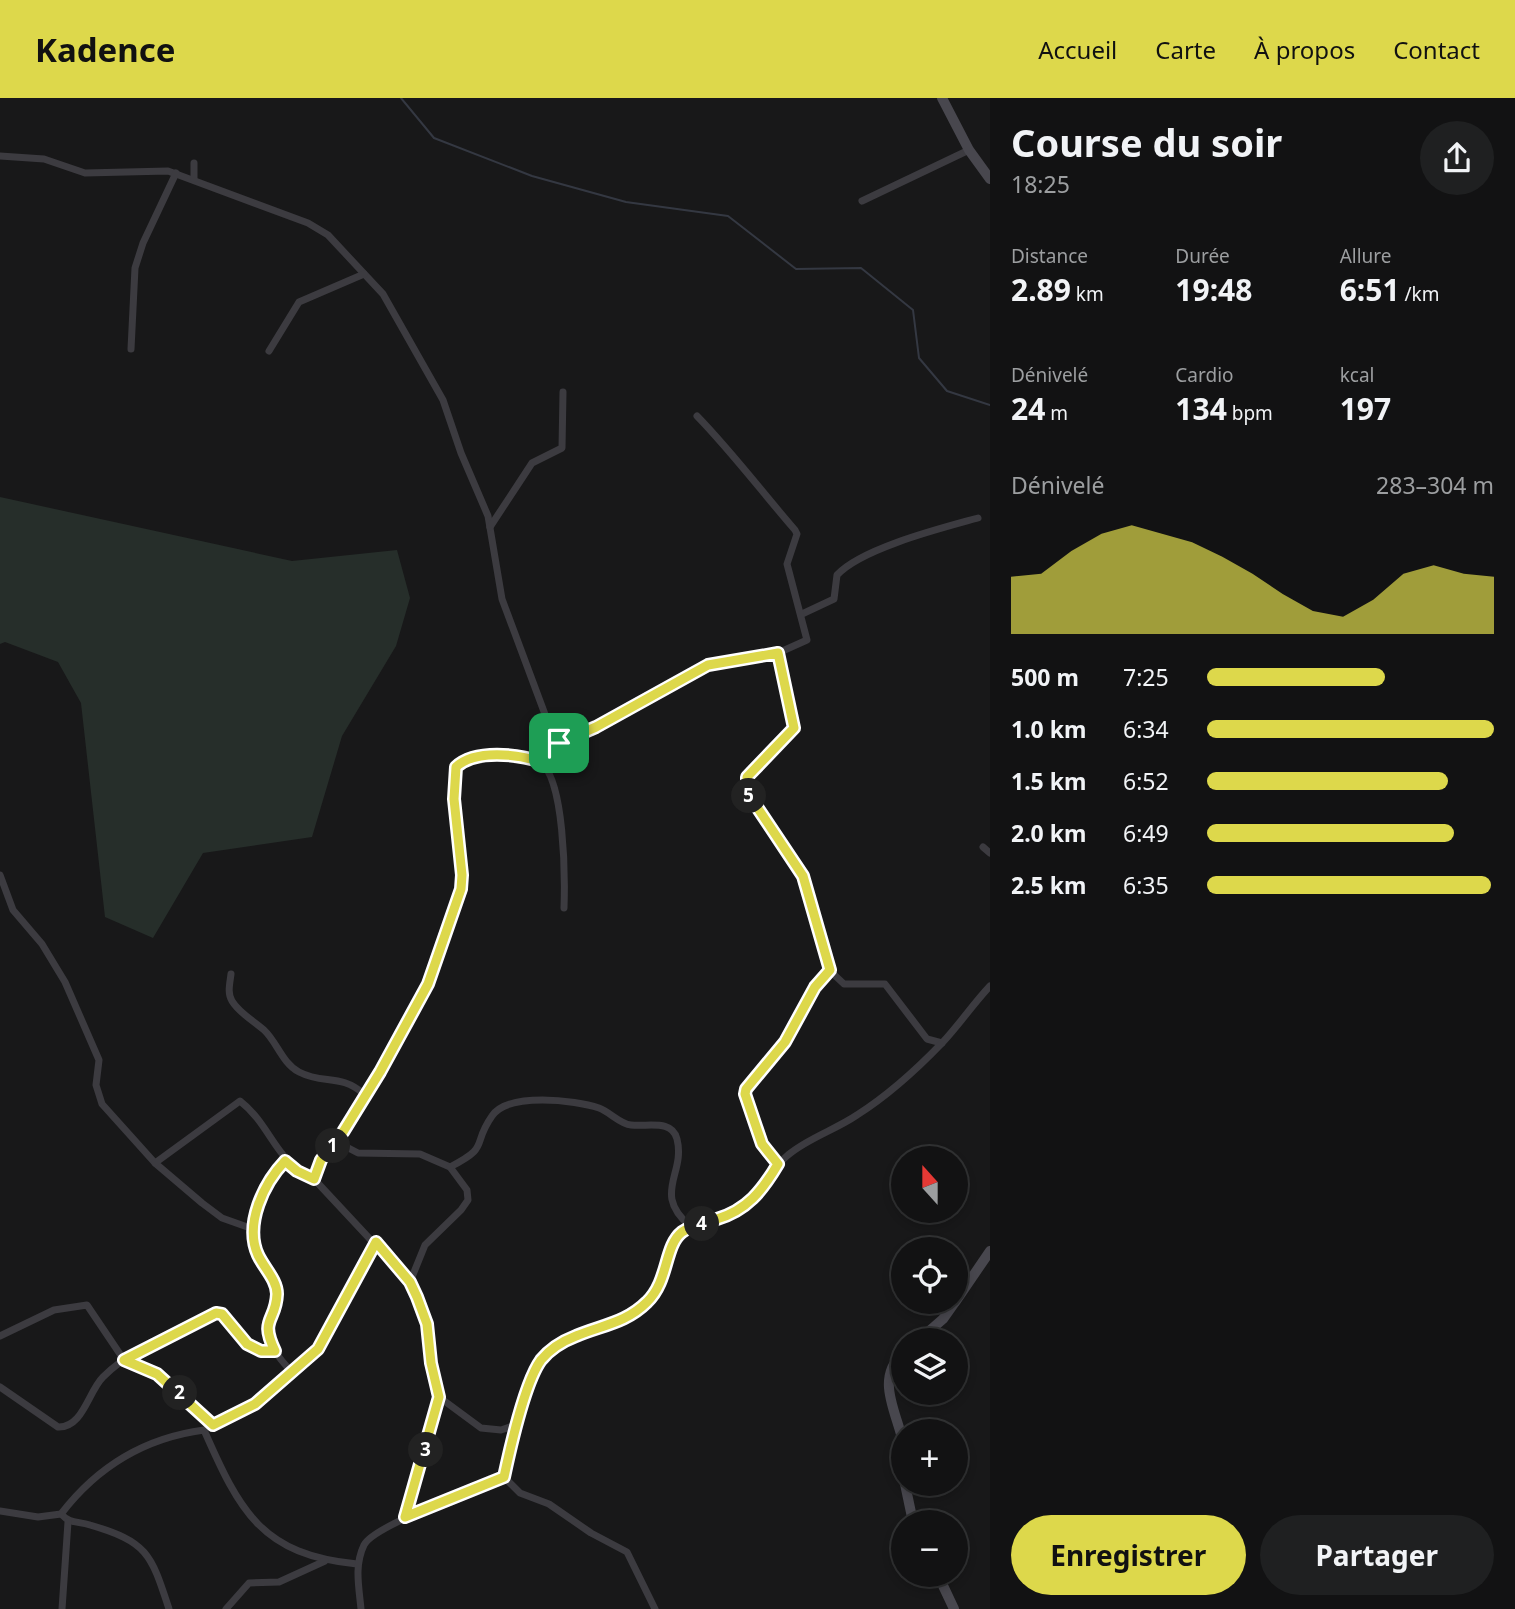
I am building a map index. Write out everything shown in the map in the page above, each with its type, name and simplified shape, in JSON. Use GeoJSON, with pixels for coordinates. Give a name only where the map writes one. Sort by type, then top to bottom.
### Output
{"type":"FeatureCollection","features":[{"type":"Feature","properties":{"kind":"street"},"geometry":{"type":"LineString","coordinates":[[943,98],[969,150],[990,179]]}},
{"type":"Feature","properties":{"kind":"street"},"geometry":{"type":"LineString","coordinates":[[862,201],[969,150]]}},
{"type":"Feature","properties":{"kind":"street"},"geometry":{"type":"LineString","coordinates":[[0,156],[44,159],[85,173],[180,174],[320,229],[364,274],[388,301],[443,400],[490,527],[502,599],[546,717],[559,743]]}},
{"type":"Feature","properties":{"kind":"street"},"geometry":{"type":"LineString","coordinates":[[131,349],[135,268],[143,243],[180,174],[194,163],[194,179]]}},
{"type":"Feature","properties":{"kind":"street"},"geometry":{"type":"LineString","coordinates":[[269,351],[299,302],[364,274]]}},
{"type":"Feature","properties":{"kind":"street"},"geometry":{"type":"LineString","coordinates":[[490,527],[533,463],[562,448],[563,392]]}},
{"type":"Feature","properties":{"kind":"street"},"geometry":{"type":"LineString","coordinates":[[541,762],[559,743],[596,727],[708,665],[778,653],[807,640],[787,564],[797,534],[749,479],[736,456],[696,416]]}},
{"type":"Feature","properties":{"kind":"street"},"geometry":{"type":"LineString","coordinates":[[802,614],[834,599],[837,575],[864,557],[930,531],[978,519]]}},
{"type":"Feature","properties":{"kind":"street"},"geometry":{"type":"LineString","coordinates":[[778,653],[794,728],[747,777],[747,792],[803,876],[830,970],[844,984],[886,984],[927,1039],[942,1043]]}},
{"type":"Feature","properties":{"kind":"street"},"geometry":{"type":"LineString","coordinates":[[314,1179],[321,1160],[337,1142],[364,1094],[380,1072],[428,984],[461,889],[454,799],[456,767],[474,759],[509,755],[541,762],[549,772],[560,817],[566,862],[564,908]]}},
{"type":"Feature","properties":{"kind":"street"},"geometry":{"type":"LineString","coordinates":[[983,847],[990,853]]}},
{"type":"Feature","properties":{"kind":"street"},"geometry":{"type":"LineString","coordinates":[[0,875],[13,910],[42,944],[65,982],[99,1060],[96,1085],[102,1104],[155,1163],[222,1218],[253,1229]]}},
{"type":"Feature","properties":{"kind":"street"},"geometry":{"type":"LineString","coordinates":[[778,1164],[762,1144],[745,1094],[746,1089],[785,1042],[815,987],[830,970]]}},
{"type":"Feature","properties":{"kind":"street"},"geometry":{"type":"LineString","coordinates":[[231,974],[229,992],[232,1003],[264,1030],[292,1066],[314,1077],[342,1080],[364,1094]]}},
{"type":"Feature","properties":{"kind":"street"},"geometry":{"type":"LineString","coordinates":[[504,1477],[532,1378],[541,1360],[567,1340],[609,1327],[627,1318],[646,1303],[666,1273],[676,1239],[691,1227],[728,1216],[750,1204],[778,1164],[798,1146],[857,1115],[942,1043],[990,986]]}},
{"type":"Feature","properties":{"kind":"street"},"geometry":{"type":"LineString","coordinates":[[450,1167],[475,1153],[492,1116],[510,1104],[543,1100],[598,1108],[627,1125],[666,1125],[674,1131],[678,1143],[670,1199],[677,1214],[691,1227]]}},
{"type":"Feature","properties":{"kind":"street"},"geometry":{"type":"LineString","coordinates":[[155,1163],[240,1101],[261,1124],[285,1161],[297,1171],[314,1179],[376,1242],[410,1282],[427,1324],[431,1363],[439,1397],[405,1517]]}},
{"type":"Feature","properties":{"kind":"street"},"geometry":{"type":"LineString","coordinates":[[337,1142],[358,1153],[420,1154],[450,1167],[467,1190],[468,1199],[425,1245],[410,1282]]}},
{"type":"Feature","properties":{"kind":"street"},"geometry":{"type":"LineString","coordinates":[[285,1161],[270,1177],[253,1229],[258,1256],[277,1295],[267,1327],[275,1351],[293,1373]]}},
{"type":"Feature","properties":{"kind":"street"},"geometry":{"type":"LineString","coordinates":[[0,1511],[38,1517],[61,1514],[77,1493],[116,1460],[178,1434],[204,1430],[255,1404],[318,1349],[376,1242]]}},
{"type":"Feature","properties":{"kind":"street"},"geometry":{"type":"LineString","coordinates":[[968,1282],[990,1251]]}},
{"type":"Feature","properties":{"kind":"street"},"geometry":{"type":"LineString","coordinates":[[0,1336],[54,1310],[87,1305],[124,1360],[157,1374],[213,1425]]}},
{"type":"Feature","properties":{"kind":"street"},"geometry":{"type":"LineString","coordinates":[[0,1387],[58,1427],[64,1427],[79,1416],[102,1379],[124,1360],[216,1313],[222,1314],[254,1348],[275,1351]]}},
{"type":"Feature","properties":{"kind":"street"},"geometry":{"type":"LineString","coordinates":[[933,1328],[946,1314]]}},
{"type":"Feature","properties":{"kind":"street"},"geometry":{"type":"LineString","coordinates":[[891,1366],[888,1391],[891,1401]]}},
{"type":"Feature","properties":{"kind":"street"},"geometry":{"type":"LineString","coordinates":[[439,1397],[481,1428],[501,1430],[519,1424]]}},
{"type":"Feature","properties":{"kind":"street"},"geometry":{"type":"LineString","coordinates":[[204,1430],[235,1496],[261,1529],[291,1550],[325,1561],[357,1564]]}},
{"type":"Feature","properties":{"kind":"street"},"geometry":{"type":"LineString","coordinates":[[361,1609],[357,1564],[365,1542],[386,1526],[405,1517],[504,1477]]}},
{"type":"Feature","properties":{"kind":"street"},"geometry":{"type":"LineString","coordinates":[[504,1477],[520,1493],[550,1504],[591,1533],[627,1552],[655,1609]]}},
{"type":"Feature","properties":{"kind":"street"},"geometry":{"type":"LineString","coordinates":[[61,1514],[68,1522],[106,1530],[133,1542],[148,1553],[169,1609]]}},
{"type":"Feature","properties":{"kind":"street"},"geometry":{"type":"LineString","coordinates":[[62,1609],[68,1522]]}},
{"type":"Feature","properties":{"kind":"street"},"geometry":{"type":"LineString","coordinates":[[226,1609],[249,1583],[279,1582],[325,1561]]}},
{"type":"Feature","properties":{"kind":"street"},"geometry":{"type":"LineString","coordinates":[[943,1587],[954,1609]]}},
{"type":"Feature","properties":{"kind":"shaded area"},"geometry":{"type":"Polygon","coordinates":[[[0,497],[292,561],[397,550],[410,598],[396,646],[342,736],[312,837],[203,853],[153,938],[105,917],[81,703],[58,662],[5,642],[0,644],[0,497]]]}},
{"type":"Feature","properties":{"kind":"waterway"},"geometry":{"type":"LineString","coordinates":[[401,98],[434,138],[532,176],[626,202],[728,216],[796,269],[861,268],[913,310],[919,358],[947,391],[990,405]]}},
{"type":"Feature","properties":{"kind":"route"},"geometry":{"type":"LineString","coordinates":[[778,653],[793,734],[747,777],[745,784],[747,792],[770,829],[803,876],[810,908],[830,970],[815,987],[785,1042],[746,1089],[745,1094],[762,1144],[778,1164],[767,1183],[750,1204],[728,1216],[691,1227],[681,1233],[671,1249],[666,1273],[657,1290],[627,1318],[609,1327],[567,1340],[541,1360],[532,1378],[504,1477],[446,1503],[405,1517],[411,1508],[439,1397],[431,1363],[427,1324],[417,1297],[397,1264],[376,1242],[360,1267],[318,1349],[255,1404],[213,1425],[157,1374],[124,1360],[210,1313],[222,1314],[247,1344],[261,1351],[275,1351],[267,1327],[277,1295],[272,1278],[258,1256],[253,1229],[270,1177],[285,1161],[297,1171],[314,1179],[321,1160],[337,1142],[364,1094],[380,1072],[428,984],[461,889],[454,799],[456,767],[462,762],[474,759],[509,755],[541,762],[559,743],[596,727],[643,698],[708,665],[778,653]]}}]}
